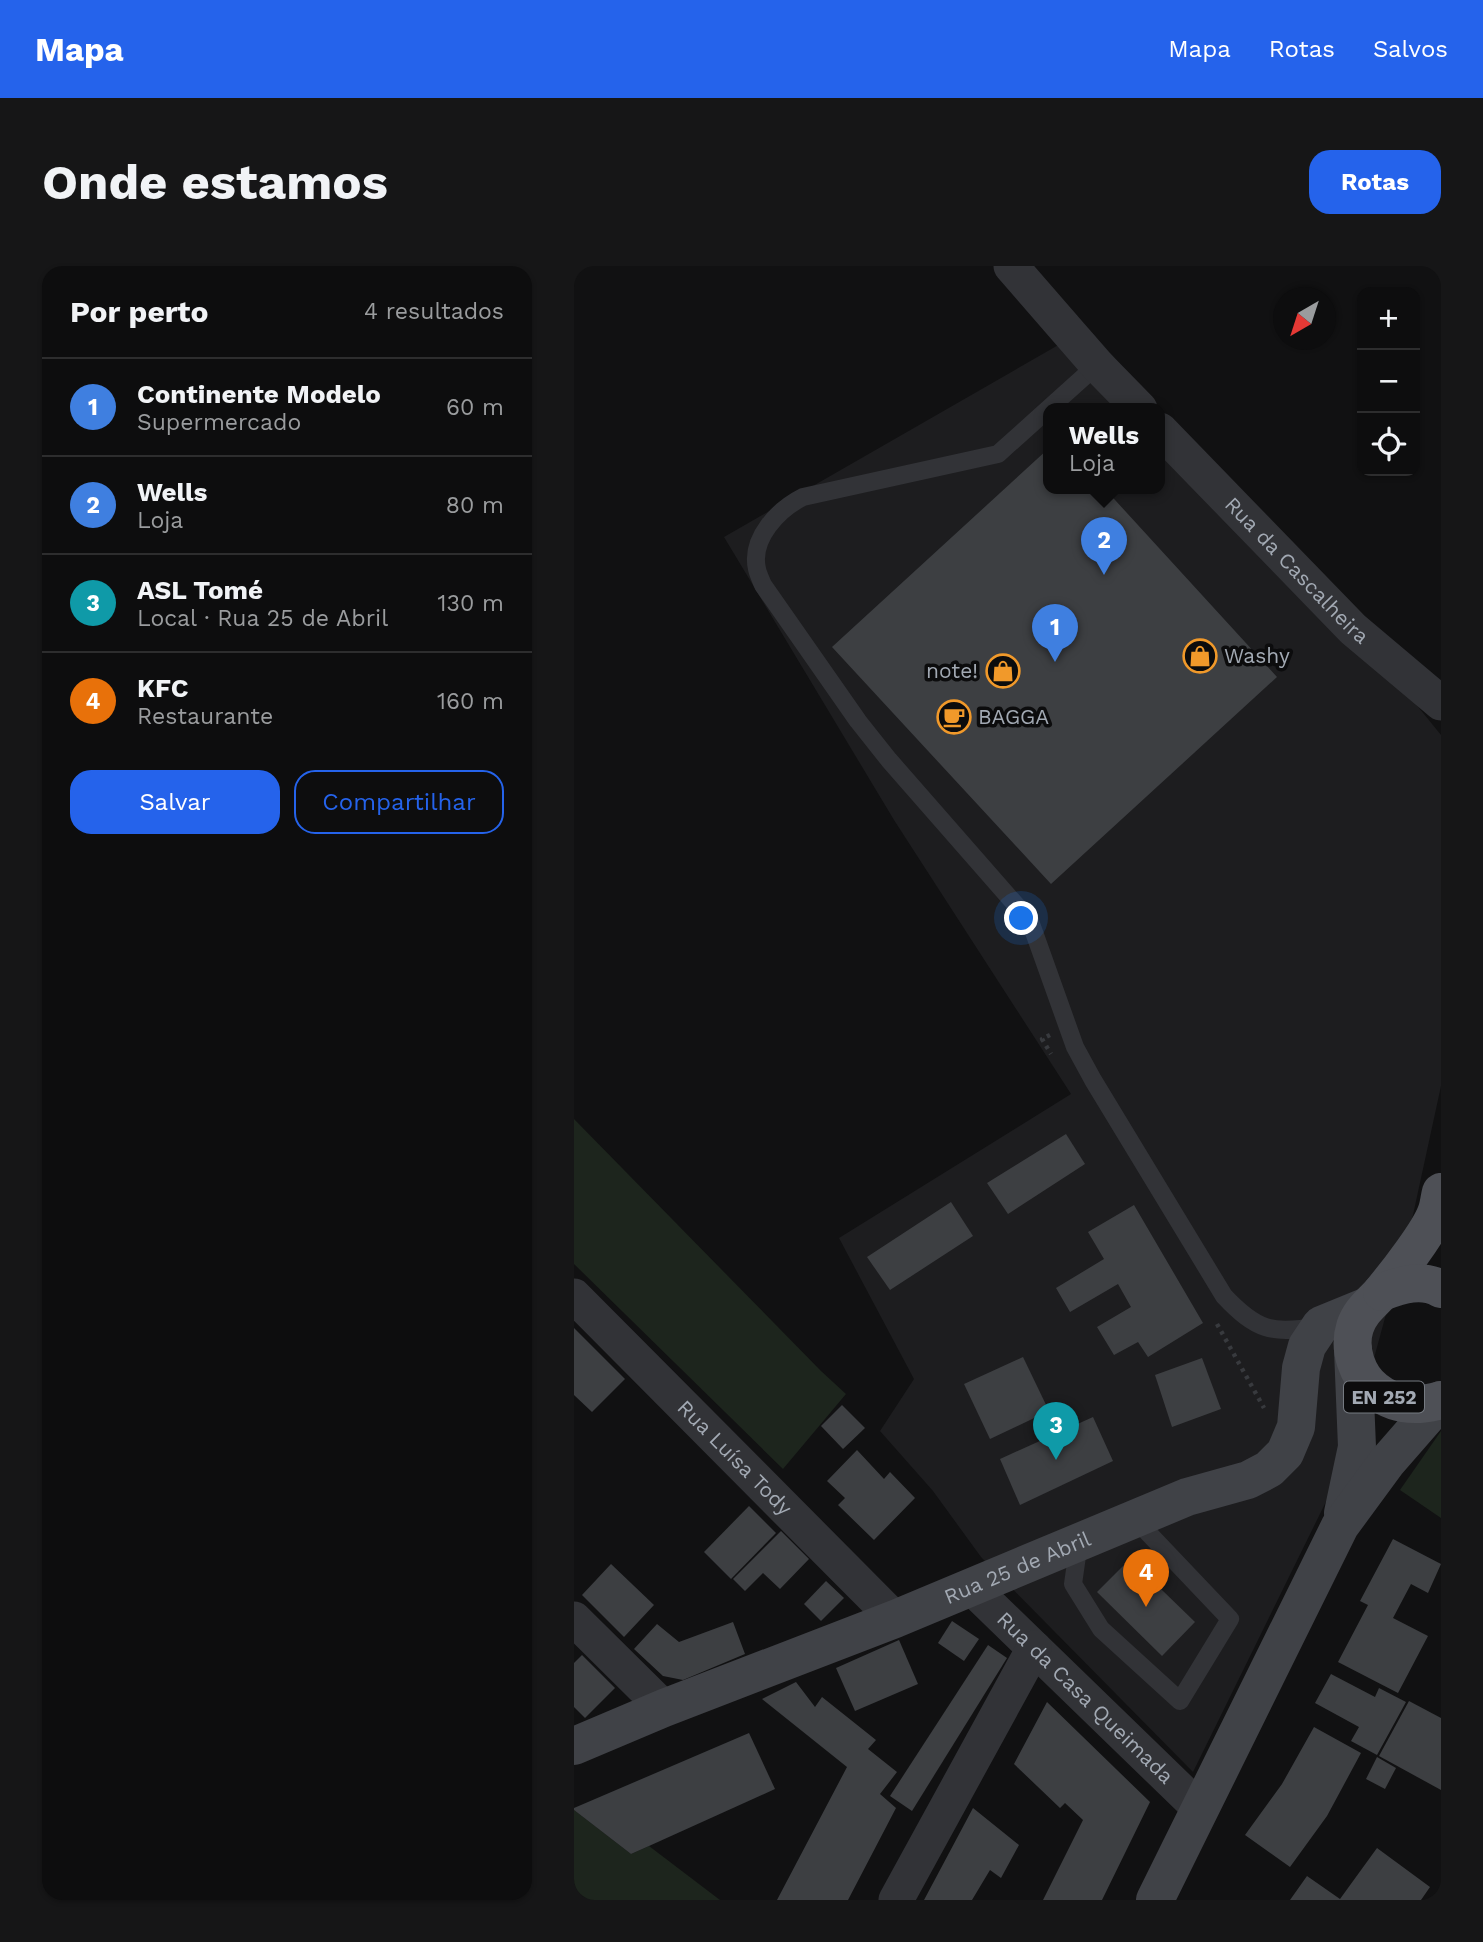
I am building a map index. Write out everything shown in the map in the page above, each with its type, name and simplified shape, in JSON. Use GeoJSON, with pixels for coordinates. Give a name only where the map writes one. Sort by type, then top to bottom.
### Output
{"type":"FeatureCollection","features":[{"type":"Feature","properties":{"kind":"main road","name":"EN 252"},"geometry":{"type":"LineString","coordinates":[[1439,1215],[1355,1328],[1353,1350],[1358,1369],[1369,1385],[1384,1397],[1402,1404],[1422,1405],[1441,1400]]}},
{"type":"Feature","properties":{"kind":"main road"},"geometry":{"type":"LineString","coordinates":[[1374,1299],[1409,1283],[1441,1289]]}},
{"type":"Feature","properties":{"kind":"street"},"geometry":{"type":"LineString","coordinates":[[1011,266],[1097,365],[1134,403]]}},
{"type":"Feature","properties":{"kind":"street","name":"Rua da Cascalheira"},"geometry":{"type":"LineString","coordinates":[[1165,435],[1353,629],[1441,702]]}},
{"type":"Feature","properties":{"kind":"street","name":"Rua Luísa Tody"},"geometry":{"type":"LineString","coordinates":[[574,1296],[895,1619]]}},
{"type":"Feature","properties":{"kind":"street"},"geometry":{"type":"LineString","coordinates":[[1321,1325],[1374,1299]]}},
{"type":"Feature","properties":{"kind":"street","name":"Rua 25 de Abril"},"geometry":{"type":"LineString","coordinates":[[574,1746],[664,1708],[895,1619],[1187,1497],[1248,1480],[1269,1469],[1285,1453],[1296,1427],[1301,1368],[1307,1346],[1321,1325]]}},
{"type":"Feature","properties":{"kind":"street","name":"EN 252"},"geometry":{"type":"LineString","coordinates":[[1340,1525],[1357,1447],[1353,1350]]}},
{"type":"Feature","properties":{"kind":"street","name":"EN 252"},"geometry":{"type":"LineString","coordinates":[[1155,1900],[1340,1525],[1387,1462],[1441,1400]]}},
{"type":"Feature","properties":{"kind":"street","name":"Rua da Casa Queimada"},"geometry":{"type":"LineString","coordinates":[[971,1587],[1200,1809]]}},
{"type":"Feature","properties":{"kind":"street"},"geometry":{"type":"LineString","coordinates":[[574,1619],[664,1708]]}},
{"type":"Feature","properties":{"kind":"street"},"geometry":{"type":"LineString","coordinates":[[896,1900],[1034,1648]]}},
{"type":"Feature","properties":{"kind":"lane"},"geometry":{"type":"LineString","coordinates":[[1055,403],[1097,365]]}},
{"type":"Feature","properties":{"kind":"lane"},"geometry":{"type":"LineString","coordinates":[[1043,414],[998,454],[803,497],[788,505],[770,523],[757,550],[756,568],[763,585],[858,721],[1030,921],[1075,1046],[1224,1296],[1252,1321],[1272,1330],[1289,1332],[1321,1325]]}},
{"type":"Feature","properties":{"kind":"lane"},"geometry":{"type":"LineString","coordinates":[[1079,1542],[1073,1584],[1101,1629],[1180,1701],[1230,1619],[1135,1519]]}},
{"type":"Feature","properties":{"kind":"shaded area"},"geometry":{"type":"Polygon","coordinates":[[[1088,328],[1155,403],[1043,403],[1043,494],[1165,494],[1165,415],[1346,618],[1441,735],[1441,1086],[1413,1215],[1346,1461],[1193,1772],[981,1557],[933,1491],[880,1431],[914,1379],[839,1238],[1071,1094],[894,820],[724,537],[1088,328]]]}},
{"type":"Feature","properties":{"kind":"shaded area"},"geometry":{"type":"Polygon","coordinates":[[[574,1119],[846,1394],[783,1469],[574,1264],[574,1119]]]}},
{"type":"Feature","properties":{"kind":"shaded area"},"geometry":{"type":"Polygon","coordinates":[[[1441,1431],[1441,1518],[1400,1490],[1441,1431]]]}},
{"type":"Feature","properties":{"kind":"shaded area"},"geometry":{"type":"Polygon","coordinates":[[[574,1810],[631,1854],[649,1846],[720,1900],[574,1900],[574,1810]]]}},
{"type":"Feature","properties":{"kind":"building"},"geometry":{"type":"Polygon","coordinates":[[[1043,454],[1043,494],[1110,494],[1277,677],[1051,884],[832,647],[1043,454]]]}},
{"type":"Feature","properties":{"kind":"building"},"geometry":{"type":"Polygon","coordinates":[[[1066,1134],[1085,1164],[1008,1214],[987,1183],[1066,1134]]]}},
{"type":"Feature","properties":{"kind":"building"},"geometry":{"type":"Polygon","coordinates":[[[951,1202],[973,1236],[890,1290],[867,1257],[951,1202]]]}},
{"type":"Feature","properties":{"kind":"building"},"geometry":{"type":"Polygon","coordinates":[[[1134,1205],[1203,1323],[1148,1357],[1138,1342],[1114,1355],[1097,1327],[1131,1307],[1118,1284],[1070,1312],[1056,1288],[1104,1259],[1088,1232],[1134,1205]]]}},
{"type":"Feature","properties":{"kind":"building"},"geometry":{"type":"Polygon","coordinates":[[[574,1328],[625,1379],[592,1412],[574,1395],[574,1328]]]}},
{"type":"Feature","properties":{"kind":"building"},"geometry":{"type":"Polygon","coordinates":[[[1023,1357],[1049,1411],[990,1439],[964,1384],[1023,1357]]]}},
{"type":"Feature","properties":{"kind":"building"},"geometry":{"type":"Polygon","coordinates":[[[1202,1358],[1221,1409],[1172,1427],[1155,1375],[1202,1358]]]}},
{"type":"Feature","properties":{"kind":"building"},"geometry":{"type":"Polygon","coordinates":[[[842,1405],[865,1428],[843,1449],[821,1426],[842,1405]]]}},
{"type":"Feature","properties":{"kind":"building"},"geometry":{"type":"Polygon","coordinates":[[[1093,1417],[1113,1461],[1020,1505],[1000,1459],[1093,1417]]]}},
{"type":"Feature","properties":{"kind":"building"},"geometry":{"type":"Polygon","coordinates":[[[857,1450],[884,1479],[890,1472],[915,1498],[874,1540],[838,1505],[845,1498],[827,1481],[857,1450]]]}},
{"type":"Feature","properties":{"kind":"building"},"geometry":{"type":"Polygon","coordinates":[[[749,1506],[776,1533],[731,1579],[704,1552],[749,1506]]]}},
{"type":"Feature","properties":{"kind":"building"},"geometry":{"type":"Polygon","coordinates":[[[781,1531],[809,1559],[780,1589],[763,1573],[745,1591],[733,1579],[781,1531]]]}},
{"type":"Feature","properties":{"kind":"building"},"geometry":{"type":"Polygon","coordinates":[[[1393,1539],[1441,1564],[1428,1593],[1411,1584],[1393,1618],[1428,1636],[1398,1693],[1338,1662],[1368,1605],[1360,1601],[1393,1539]]]}},
{"type":"Feature","properties":{"kind":"building"},"geometry":{"type":"Polygon","coordinates":[[[1130,1559],[1195,1622],[1162,1656],[1097,1592],[1130,1559]]]}},
{"type":"Feature","properties":{"kind":"building"},"geometry":{"type":"Polygon","coordinates":[[[611,1564],[654,1605],[624,1637],[582,1595],[611,1564]]]}},
{"type":"Feature","properties":{"kind":"building"},"geometry":{"type":"Polygon","coordinates":[[[826,1581],[844,1598],[821,1621],[804,1604],[826,1581]]]}},
{"type":"Feature","properties":{"kind":"building"},"geometry":{"type":"Polygon","coordinates":[[[952,1621],[979,1639],[964,1661],[938,1643],[952,1621]]]}},
{"type":"Feature","properties":{"kind":"building"},"geometry":{"type":"Polygon","coordinates":[[[733,1622],[745,1654],[683,1680],[663,1676],[634,1649],[657,1624],[679,1642],[733,1622]]]}},
{"type":"Feature","properties":{"kind":"building"},"geometry":{"type":"Polygon","coordinates":[[[899,1640],[918,1684],[855,1711],[836,1668],[899,1640]]]}},
{"type":"Feature","properties":{"kind":"building"},"geometry":{"type":"Polygon","coordinates":[[[988,1645],[1007,1658],[912,1811],[890,1796],[988,1645]]]}},
{"type":"Feature","properties":{"kind":"building"},"geometry":{"type":"Polygon","coordinates":[[[582,1655],[615,1688],[585,1718],[574,1707],[574,1663],[582,1655]]]}},
{"type":"Feature","properties":{"kind":"building"},"geometry":{"type":"Polygon","coordinates":[[[1331,1674],[1375,1697],[1379,1688],[1406,1702],[1377,1755],[1351,1741],[1359,1727],[1315,1703],[1331,1674]]]}},
{"type":"Feature","properties":{"kind":"building"},"geometry":{"type":"Polygon","coordinates":[[[796,1682],[815,1707],[822,1697],[876,1740],[868,1749],[897,1772],[880,1794],[896,1808],[848,1900],[777,1900],[847,1767],[762,1699],[796,1682]]]}},
{"type":"Feature","properties":{"kind":"building"},"geometry":{"type":"Polygon","coordinates":[[[1409,1701],[1441,1718],[1441,1790],[1379,1756],[1409,1701]]]}},
{"type":"Feature","properties":{"kind":"building"},"geometry":{"type":"Polygon","coordinates":[[[1047,1702],[1150,1802],[1102,1900],[1043,1900],[1083,1820],[1065,1803],[1060,1808],[1014,1764],[1047,1702]]]}},
{"type":"Feature","properties":{"kind":"building"},"geometry":{"type":"Polygon","coordinates":[[[1314,1727],[1361,1753],[1327,1816],[1290,1867],[1245,1835],[1282,1784],[1314,1727]]]}},
{"type":"Feature","properties":{"kind":"building"},"geometry":{"type":"Polygon","coordinates":[[[749,1733],[775,1789],[631,1854],[574,1810],[574,1808],[749,1733]]]}},
{"type":"Feature","properties":{"kind":"building"},"geometry":{"type":"Polygon","coordinates":[[[1377,1757],[1396,1768],[1385,1789],[1366,1779],[1377,1757]]]}},
{"type":"Feature","properties":{"kind":"building"},"geometry":{"type":"Polygon","coordinates":[[[973,1808],[1019,1845],[1001,1878],[990,1870],[972,1900],[924,1900],[973,1808]]]}},
{"type":"Feature","properties":{"kind":"building"},"geometry":{"type":"Polygon","coordinates":[[[1377,1848],[1430,1887],[1421,1900],[1290,1900],[1307,1876],[1340,1899],[1377,1848]]]}},
{"type":"Feature","properties":{"kind":"place","name":"Wells"},"geometry":{"type":"Point","coordinates":[1104,575]}},
{"type":"Feature","properties":{"kind":"place","name":"Washy"},"geometry":{"type":"Point","coordinates":[1200,656]}},
{"type":"Feature","properties":{"kind":"place","name":"Continente Modelo"},"geometry":{"type":"Point","coordinates":[1055,662]}},
{"type":"Feature","properties":{"kind":"place","name":"note!"},"geometry":{"type":"Point","coordinates":[1003,671]}},
{"type":"Feature","properties":{"kind":"place","name":"BAGGA"},"geometry":{"type":"Point","coordinates":[954,717]}},
{"type":"Feature","properties":{"kind":"place","name":"ASL Tomé"},"geometry":{"type":"Point","coordinates":[1056,1460]}},
{"type":"Feature","properties":{"kind":"place","name":"KFC"},"geometry":{"type":"Point","coordinates":[1146,1607]}}]}
